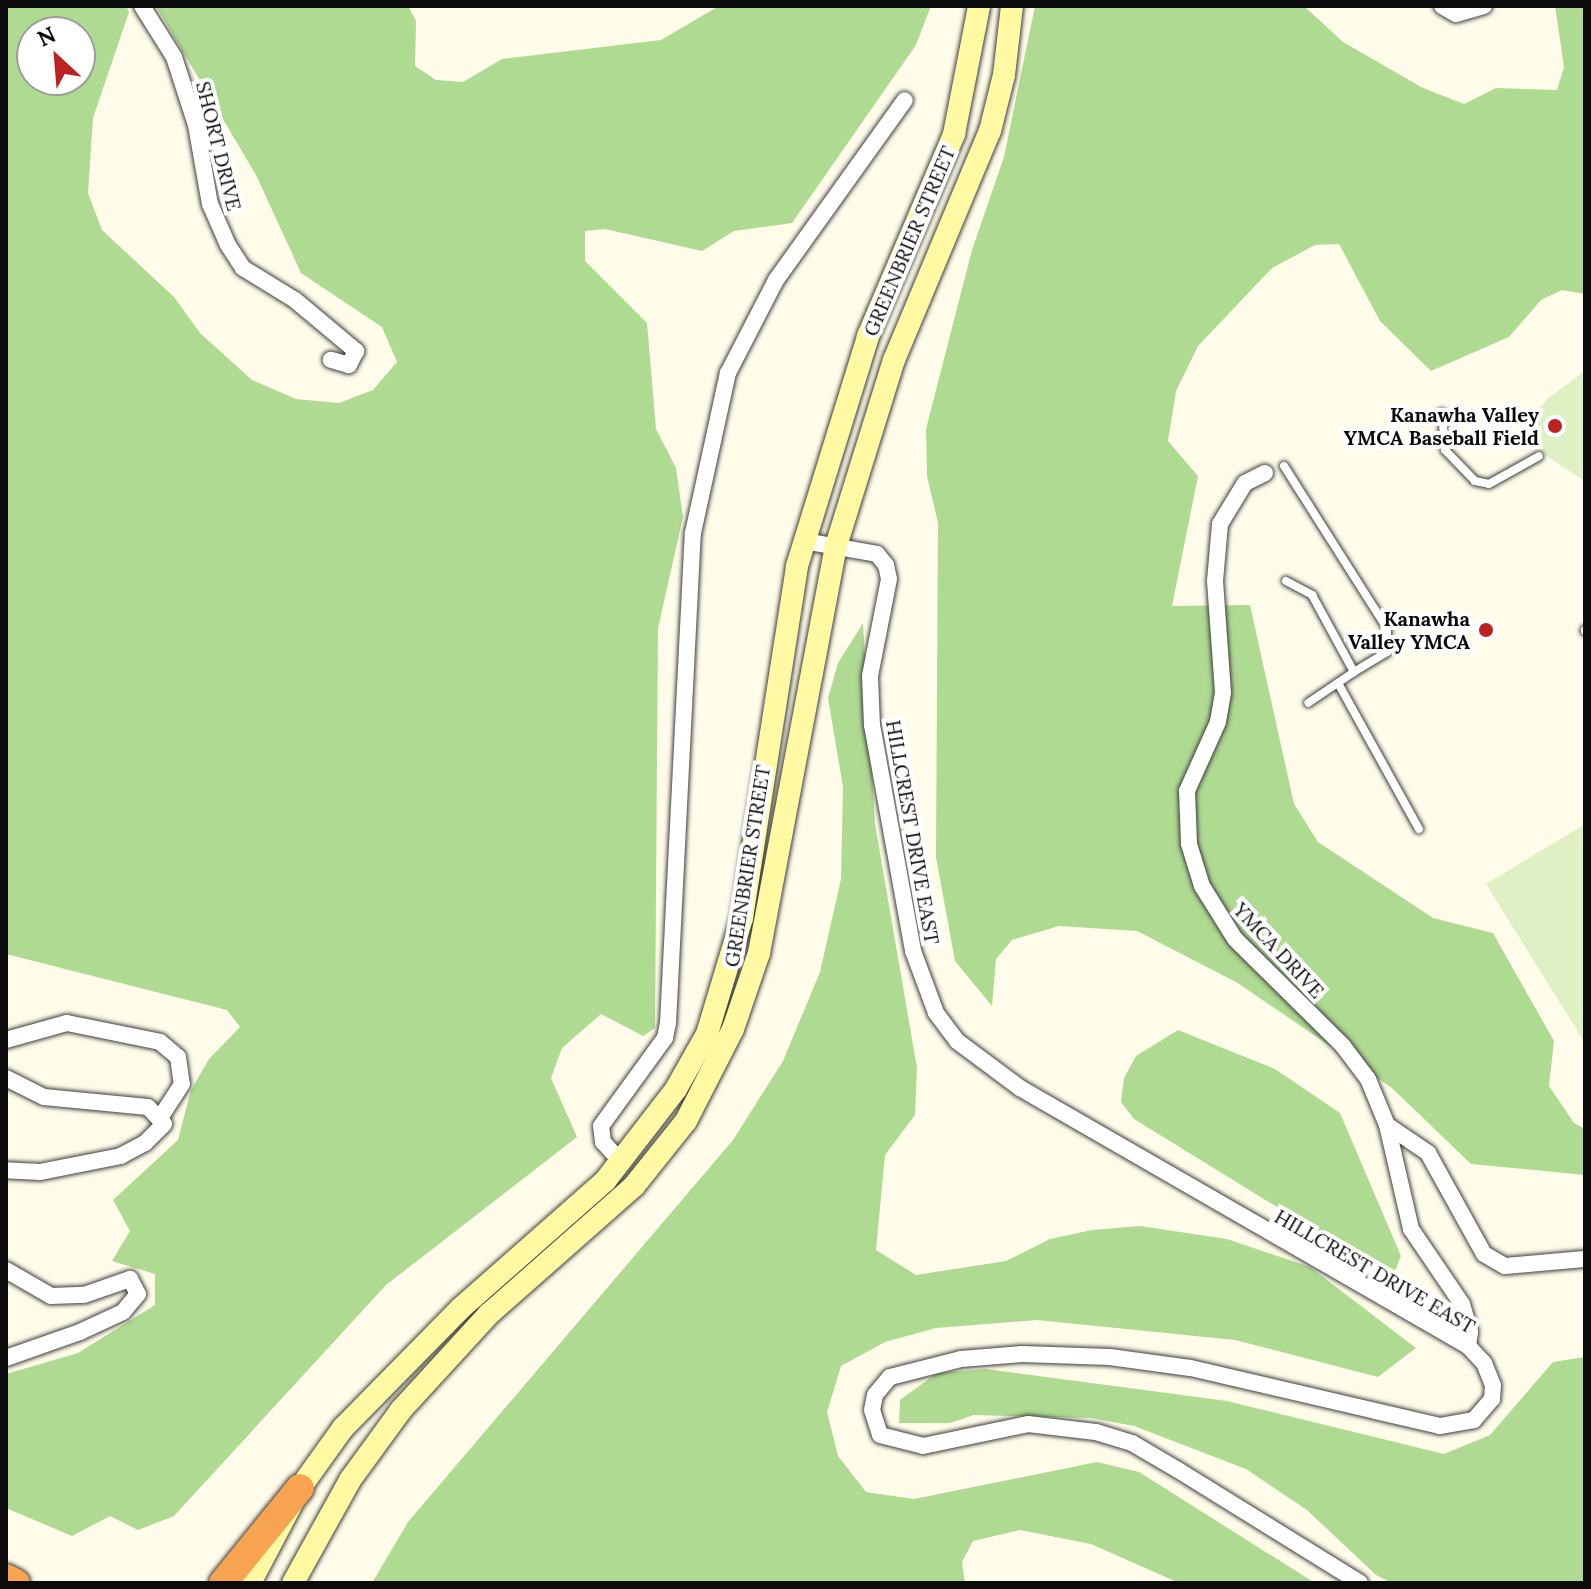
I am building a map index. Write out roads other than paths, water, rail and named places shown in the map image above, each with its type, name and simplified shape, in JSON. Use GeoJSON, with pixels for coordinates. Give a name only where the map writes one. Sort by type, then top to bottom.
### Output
{"type":"FeatureCollection","features":[{"type":"Feature","properties":{"kind":"highway"},"geometry":{"type":"LineString","coordinates":[[223,1583],[300,1488]]}},
{"type":"Feature","properties":{"kind":"highway"},"geometry":{"type":"LineString","coordinates":[[6,1581],[16,1583]]}},
{"type":"Feature","properties":{"kind":"main road","name":"GREENBRIER STREET"},"geometry":{"type":"LineString","coordinates":[[250,1583],[300,1488],[379,1388],[621,1162],[696,1056],[729,975],[804,541],[868,336],[954,134],[979,6]]}},
{"type":"Feature","properties":{"kind":"main road","name":"GREENBRIER STREET"},"geometry":{"type":"LineString","coordinates":[[293,1583],[350,1480],[401,1410],[489,1314],[634,1186],[686,1121],[750,990],[836,546],[894,360],[990,131],[1014,6]]}},
{"type":"Feature","properties":{"kind":"street","name":"SHORT DRIVE"},"geometry":{"type":"LineString","coordinates":[[142,6],[174,57],[196,125],[210,204],[228,245],[243,268],[295,300],[356,351],[349,365],[331,360]]}},
{"type":"Feature","properties":{"kind":"street"},"geometry":{"type":"LineString","coordinates":[[1442,6],[1456,14],[1484,6]]}},
{"type":"Feature","properties":{"kind":"street"},"geometry":{"type":"LineString","coordinates":[[621,1162],[603,1142],[601,1126],[665,1038],[668,1023],[693,533],[728,373],[776,280],[905,100]]}},
{"type":"Feature","properties":{"kind":"street","name":"YMCA DRIVE"},"geometry":{"type":"LineString","coordinates":[[1265,473],[1245,483],[1220,524],[1215,581],[1223,693],[1218,722],[1187,791],[1189,844],[1202,886],[1222,921],[1343,1046],[1368,1079],[1387,1125],[1401,1203],[1411,1229],[1462,1304],[1470,1332],[1468,1346]]}},
{"type":"Feature","properties":{"kind":"street","name":"HILLCREST DRIVE EAST"},"geometry":{"type":"LineString","coordinates":[[804,541],[877,554],[886,565],[889,579],[870,676],[872,725],[913,951],[936,1013],[957,1041],[1020,1088],[1468,1346],[1490,1374],[1492,1399],[1474,1420],[1461,1426],[1426,1425],[1190,1368],[1110,1357],[1022,1354],[961,1359],[905,1370],[890,1377],[875,1395],[872,1410],[880,1435],[905,1446],[1028,1424],[1096,1432],[1132,1443],[1360,1583]]}},
{"type":"Feature","properties":{"kind":"street"},"geometry":{"type":"LineString","coordinates":[[6,1040],[67,1023],[160,1042],[178,1057],[182,1084],[161,1116]]}},
{"type":"Feature","properties":{"kind":"street"},"geometry":{"type":"LineString","coordinates":[[6,1078],[44,1097],[148,1107],[161,1116],[164,1124],[121,1156],[54,1170],[6,1170]]}},
{"type":"Feature","properties":{"kind":"street"},"geometry":{"type":"LineString","coordinates":[[1387,1125],[1428,1153],[1484,1254],[1505,1266],[1585,1259]]}},
{"type":"Feature","properties":{"kind":"street"},"geometry":{"type":"LineString","coordinates":[[6,1270],[51,1296],[84,1295],[130,1279],[138,1294],[133,1304],[109,1319],[6,1358]]}},
{"type":"Feature","properties":{"kind":"lane"},"geometry":{"type":"LineString","coordinates":[[1442,413],[1445,450],[1475,481],[1489,484],[1539,456]]}},
{"type":"Feature","properties":{"kind":"lane"},"geometry":{"type":"LineString","coordinates":[[1284,466],[1387,628],[1387,652],[1308,703]]}},
{"type":"Feature","properties":{"kind":"lane"},"geometry":{"type":"LineString","coordinates":[[1286,581],[1312,595],[1354,672]]}},
{"type":"Feature","properties":{"kind":"lane"},"geometry":{"type":"LineString","coordinates":[[1338,683],[1419,829]]}},
{"type":"Feature","properties":{"kind":"place","name":"Kanawha Valley YMCA Baseball Field"},"geometry":{"type":"Point","coordinates":[1555,426]}},
{"type":"Feature","properties":{"kind":"place","name":"Kanawha Valley YMCA"},"geometry":{"type":"Point","coordinates":[1486,630]}}]}
